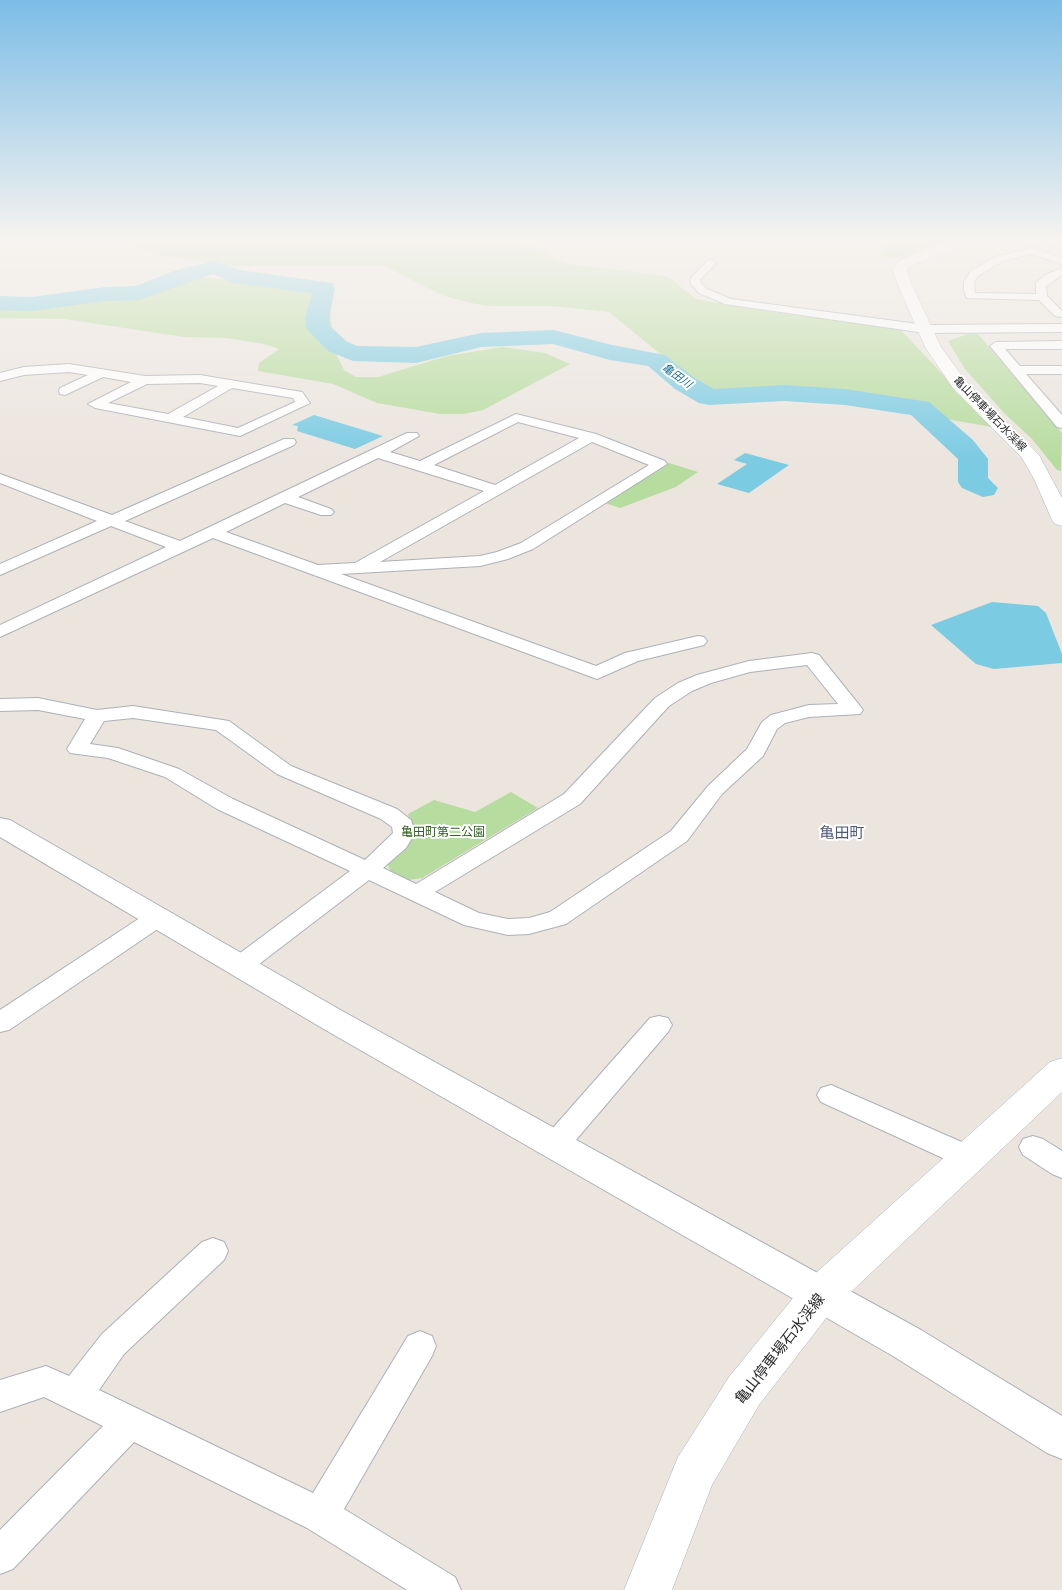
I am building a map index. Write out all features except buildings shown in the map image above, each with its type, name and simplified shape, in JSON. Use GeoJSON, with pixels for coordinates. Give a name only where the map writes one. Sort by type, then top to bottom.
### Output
{"type":"FeatureCollection","features":[{"type":"Feature","properties":{"kind":"main road","name":"亀山停車場石水渓線"},"geometry":{"type":"LineString","coordinates":[[918,312],[933,347],[959,384],[1030,455],[1044,479],[1062,520]]}},
{"type":"Feature","properties":{"kind":"main road","name":"亀山停車場石水渓線"},"geometry":{"type":"LineString","coordinates":[[648,1590],[694,1473],[744,1391],[820,1295],[1062,1071]]}},
{"type":"Feature","properties":{"kind":"street"},"geometry":{"type":"LineString","coordinates":[[803,312],[925,329],[1062,328]]}},
{"type":"Feature","properties":{"kind":"street"},"geometry":{"type":"LineString","coordinates":[[1062,345],[996,346],[1017,370],[1048,398],[1062,424]]}},
{"type":"Feature","properties":{"kind":"street"},"geometry":{"type":"LineString","coordinates":[[1,376],[24,370],[69,368],[145,380],[200,379],[297,395],[304,403],[240,432],[95,404],[145,380]]}},
{"type":"Feature","properties":{"kind":"street"},"geometry":{"type":"LineString","coordinates":[[1017,370],[1062,370]]}},
{"type":"Feature","properties":{"kind":"street"},"geometry":{"type":"LineString","coordinates":[[65,391],[103,372]]}},
{"type":"Feature","properties":{"kind":"street"},"geometry":{"type":"LineString","coordinates":[[169,418],[230,384]]}},
{"type":"Feature","properties":{"kind":"street"},"geometry":{"type":"LineString","coordinates":[[318,570],[480,561],[502,556],[526,546],[660,464],[591,437],[516,418],[421,466]]}},
{"type":"Feature","properties":{"kind":"street"},"geometry":{"type":"LineString","coordinates":[[0,632],[412,436]]}},
{"type":"Feature","properties":{"kind":"street"},"geometry":{"type":"LineString","coordinates":[[357,567],[591,437]]}},
{"type":"Feature","properties":{"kind":"street"},"geometry":{"type":"LineString","coordinates":[[0,570],[289,442]]}},
{"type":"Feature","properties":{"kind":"street"},"geometry":{"type":"LineString","coordinates":[[377,453],[497,490]]}},
{"type":"Feature","properties":{"kind":"street"},"geometry":{"type":"LineString","coordinates":[[0,478],[180,547]]}},
{"type":"Feature","properties":{"kind":"street"},"geometry":{"type":"LineString","coordinates":[[284,497],[326,512]]}},
{"type":"Feature","properties":{"kind":"street"},"geometry":{"type":"LineString","coordinates":[[212,532],[597,673],[632,657],[698,641]]}},
{"type":"Feature","properties":{"kind":"street"},"geometry":{"type":"LineString","coordinates":[[97,716],[77,749],[112,752],[172,773],[225,804],[367,870],[416,893],[472,919],[491,924],[529,926],[558,918],[679,836],[715,790],[756,752],[769,726],[778,719],[809,711],[853,710],[812,659],[725,672],[704,679],[685,687],[662,702],[572,799],[416,893]]}},
{"type":"Feature","properties":{"kind":"street"},"geometry":{"type":"LineString","coordinates":[[0,705],[38,704],[97,716],[133,712],[222,725],[284,770],[399,820],[403,825],[404,833],[398,843],[367,870],[241,965]]}},
{"type":"Feature","properties":{"kind":"street"},"geometry":{"type":"LineString","coordinates":[[0,826],[333,1020],[907,1343],[1059,1432]]}},
{"type":"Feature","properties":{"kind":"street"},"geometry":{"type":"LineString","coordinates":[[0,1023],[157,918]]}},
{"type":"Feature","properties":{"kind":"street"},"geometry":{"type":"LineString","coordinates":[[554,1146],[659,1025]]}},
{"type":"Feature","properties":{"kind":"street"},"geometry":{"type":"LineString","coordinates":[[831,1095],[970,1158]]}},
{"type":"Feature","properties":{"kind":"street"},"geometry":{"type":"LineString","coordinates":[[1033,1147],[1062,1166]]}},
{"type":"Feature","properties":{"kind":"street"},"geometry":{"type":"LineString","coordinates":[[74,1395],[113,1344],[213,1251]]}},
{"type":"Feature","properties":{"kind":"street"},"geometry":{"type":"LineString","coordinates":[[320,1515],[420,1346]]}},
{"type":"Feature","properties":{"kind":"street"},"geometry":{"type":"LineString","coordinates":[[0,1396],[46,1381],[320,1515],[442,1590]]}},
{"type":"Feature","properties":{"kind":"street"},"geometry":{"type":"LineString","coordinates":[[0,1556],[129,1423]]}},
{"type":"Feature","properties":{"kind":"green space"},"geometry":{"type":"Polygon","coordinates":[[[0,312],[330,312],[334,349],[344,370],[356,377],[378,377],[447,356],[503,347],[545,353],[570,364],[483,410],[464,414],[440,414],[377,403],[333,384],[258,371],[259,363],[279,349],[264,344],[227,338],[184,337],[65,319],[0,318],[0,312]]]}},
{"type":"Feature","properties":{"kind":"green space"},"geometry":{"type":"Polygon","coordinates":[[[609,312],[773,312],[899,328],[992,427],[848,402],[750,400],[704,394],[687,388],[664,357],[609,312]]]}},
{"type":"Feature","properties":{"kind":"green space"},"geometry":{"type":"Polygon","coordinates":[[[968,334],[978,334],[1062,433],[1061,471],[1057,470],[1032,439],[1004,413],[965,369],[948,341],[968,334]]]}},
{"type":"Feature","properties":{"kind":"green space"},"geometry":{"type":"Polygon","coordinates":[[[669,463],[698,472],[676,487],[620,508],[605,503],[669,463]]]}},
{"type":"Feature","properties":{"kind":"green space","name":"亀田町第二公園"},"geometry":{"type":"Polygon","coordinates":[[[511,792],[538,808],[422,878],[409,880],[391,871],[387,864],[414,836],[408,814],[434,800],[475,812],[511,792]]]}},
{"type":"Feature","properties":{"kind":"water"},"geometry":{"type":"Polygon","coordinates":[[[314,415],[383,436],[355,449],[297,431],[298,426],[292,425],[314,415]]]}},
{"type":"Feature","properties":{"kind":"water"},"geometry":{"type":"Polygon","coordinates":[[[745,453],[789,465],[749,493],[717,484],[747,464],[734,460],[745,453]]]}},
{"type":"Feature","properties":{"kind":"water"},"geometry":{"type":"Polygon","coordinates":[[[992,602],[1038,606],[1046,613],[1062,654],[1062,663],[994,669],[976,664],[931,625],[992,602]]]}},
{"type":"Feature","properties":{"kind":"waterway","name":"亀田川"},"geometry":{"type":"LineString","coordinates":[[318,312],[318,328],[337,346],[353,353],[416,355],[481,340],[554,337],[610,352],[656,360],[684,383],[709,397],[784,393],[845,397],[919,408],[963,446],[973,459],[973,482],[983,488]]}},
{"type":"Feature","properties":{"kind":"district","name":"亀田町"},"geometry":{"type":"Point","coordinates":[842,833]}}]}
